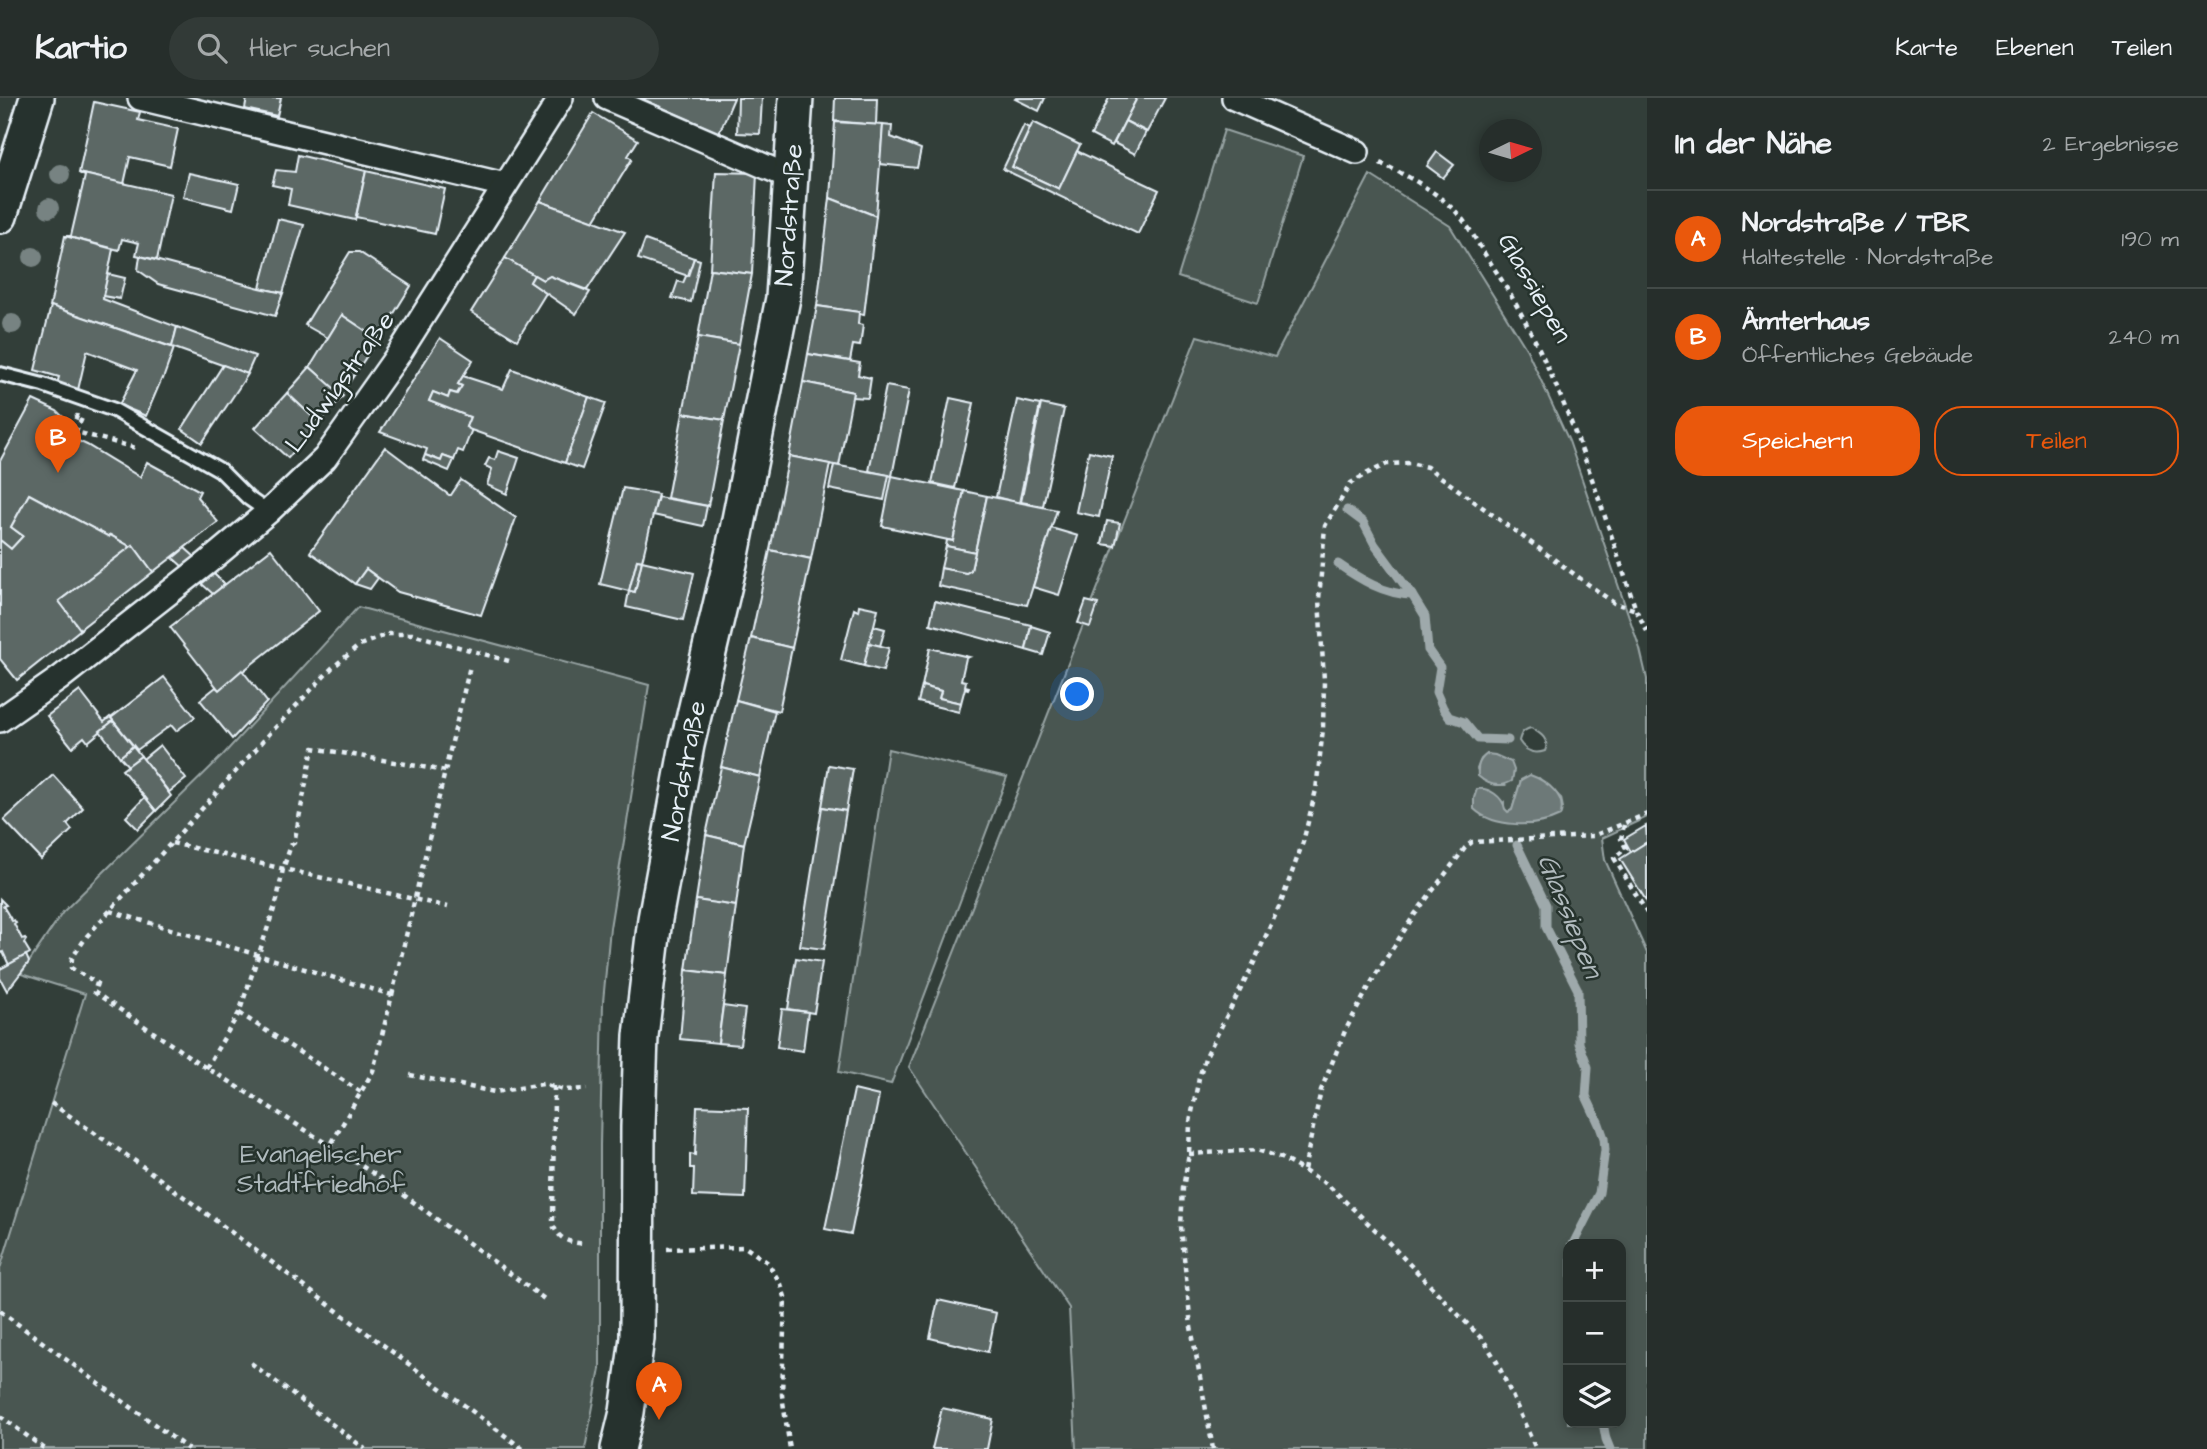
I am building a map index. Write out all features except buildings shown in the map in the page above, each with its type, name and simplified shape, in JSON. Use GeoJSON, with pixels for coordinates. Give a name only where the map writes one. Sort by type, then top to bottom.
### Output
{"type":"FeatureCollection","features":[{"type":"Feature","properties":{"kind":"street"},"geometry":{"type":"LineString","coordinates":[[140,98],[505,185]]}},
{"type":"Feature","properties":{"kind":"street","name":"Ludwigstraße"},"geometry":{"type":"LineString","coordinates":[[0,720],[81,662],[207,564],[326,458],[400,352],[561,98]]}},
{"type":"Feature","properties":{"kind":"street"},"geometry":{"type":"LineString","coordinates":[[607,98],[792,178]]}},
{"type":"Feature","properties":{"kind":"street","name":"Nordstraße"},"geometry":{"type":"LineString","coordinates":[[618,1449],[627,1412],[638,1338],[641,1036],[655,919],[687,745],[732,555],[783,298],[796,98]]}},
{"type":"Feature","properties":{"kind":"street"},"geometry":{"type":"LineString","coordinates":[[1234,98],[1357,152]]}},
{"type":"Feature","properties":{"kind":"street"},"geometry":{"type":"LineString","coordinates":[[0,216],[43,100]]}},
{"type":"Feature","properties":{"kind":"lane"},"geometry":{"type":"LineString","coordinates":[[0,374],[43,385],[114,410],[220,470],[248,498],[268,512]]}},
{"type":"Feature","properties":{"kind":"path","name":"Glassiepen"},"geometry":{"type":"LineString","coordinates":[[1357,152],[1411,177],[1454,209],[1499,276],[1536,341],[1568,413],[1636,610],[1647,631]]}},
{"type":"Feature","properties":{"kind":"path"},"geometry":{"type":"LineString","coordinates":[[64,409],[70,412],[60,425],[71,430],[80,417],[76,432],[145,451]]}},
{"type":"Feature","properties":{"kind":"path"},"geometry":{"type":"LineString","coordinates":[[1213,1449],[1191,1327],[1181,1227],[1191,1122],[1205,1058],[1251,969],[1282,900],[1303,842],[1316,790],[1323,729],[1324,680],[1319,599],[1325,526],[1351,484],[1387,464],[1409,463],[1427,467],[1615,603],[1636,610]]}},
{"type":"Feature","properties":{"kind":"path"},"geometry":{"type":"LineString","coordinates":[[509,661],[412,634],[388,634],[360,645],[332,668],[87,936],[72,958],[71,968],[97,983],[94,992],[206,1069],[385,1181],[547,1301]]}},
{"type":"Feature","properties":{"kind":"path"},"geometry":{"type":"LineString","coordinates":[[330,1146],[373,1071],[470,666]]}},
{"type":"Feature","properties":{"kind":"path"},"geometry":{"type":"LineString","coordinates":[[206,1069],[239,1013],[260,955],[277,900],[283,869],[294,843],[313,748],[446,771]]}},
{"type":"Feature","properties":{"kind":"path"},"geometry":{"type":"LineString","coordinates":[[1304,1170],[1321,1090],[1345,1031],[1376,974],[1408,924],[1465,848],[1472,842],[1593,836],[1647,814]]}},
{"type":"Feature","properties":{"kind":"path"},"geometry":{"type":"LineString","coordinates":[[1625,824],[1621,839],[1626,848],[1614,858],[1647,913]]}},
{"type":"Feature","properties":{"kind":"path"},"geometry":{"type":"LineString","coordinates":[[171,843],[448,907]]}},
{"type":"Feature","properties":{"kind":"path"},"geometry":{"type":"LineString","coordinates":[[110,911],[392,995]]}},
{"type":"Feature","properties":{"kind":"path"},"geometry":{"type":"LineString","coordinates":[[239,1013],[361,1092]]}},
{"type":"Feature","properties":{"kind":"path"},"geometry":{"type":"LineString","coordinates":[[410,1075],[495,1092],[543,1084],[563,1090],[587,1089]]}},
{"type":"Feature","properties":{"kind":"path"},"geometry":{"type":"LineString","coordinates":[[554,1086],[553,1225],[558,1235],[571,1242],[586,1244]]}},
{"type":"Feature","properties":{"kind":"path"},"geometry":{"type":"LineString","coordinates":[[51,1103],[156,1176],[523,1449]]}},
{"type":"Feature","properties":{"kind":"path"},"geometry":{"type":"LineString","coordinates":[[1189,1154],[1257,1150],[1281,1157],[1327,1184],[1485,1341],[1536,1449]]}},
{"type":"Feature","properties":{"kind":"path"},"geometry":{"type":"LineString","coordinates":[[638,1248],[710,1250],[745,1247],[767,1262],[781,1284],[785,1297],[782,1395],[790,1449]]}},
{"type":"Feature","properties":{"kind":"path"},"geometry":{"type":"LineString","coordinates":[[0,1311],[188,1449]]}},
{"type":"Feature","properties":{"kind":"path"},"geometry":{"type":"LineString","coordinates":[[251,1363],[365,1449]]}},
{"type":"Feature","properties":{"kind":"path"},"geometry":{"type":"LineString","coordinates":[[0,1416],[46,1449]]}},
{"type":"Feature","properties":{"kind":"green space"},"geometry":{"type":"Polygon","coordinates":[[[1224,130],[1303,156],[1258,303],[1178,277],[1224,130]]]}},
{"type":"Feature","properties":{"kind":"green space"},"geometry":{"type":"Polygon","coordinates":[[[1370,175],[1450,226],[1527,350],[1569,441],[1640,649],[1647,679],[1647,817],[1602,838],[1605,860],[1647,953],[1647,1449],[1076,1449],[1069,1308],[909,1067],[1197,336],[1275,357],[1370,175]],[[1531,728],[1524,731],[1519,741],[1527,750],[1545,751],[1544,737],[1531,728]],[[1487,754],[1481,759],[1477,769],[1483,780],[1505,785],[1487,754]],[[1539,778],[1521,780],[1512,810],[1508,812],[1504,809],[1504,802],[1481,816],[1563,808],[1561,798],[1539,778]]]}},
{"type":"Feature","properties":{"kind":"green space","name":"Evangelischer Stadtfriedhof"},"geometry":{"type":"Polygon","coordinates":[[[358,607],[649,685],[610,928],[603,1002],[600,1369],[585,1449],[0,1449],[0,1269],[85,994],[21,974],[63,912],[222,756],[358,607]]]}},
{"type":"Feature","properties":{"kind":"green space"},"geometry":{"type":"Polygon","coordinates":[[[888,749],[1007,777],[891,1084],[839,1072],[888,749]]]}},
{"type":"Feature","properties":{"kind":"shaded area"},"geometry":{"type":"Polygon","coordinates":[[[1487,754],[1511,762],[1514,770],[1512,781],[1494,785],[1478,776],[1479,764],[1487,754]]]}},
{"type":"Feature","properties":{"kind":"shaded area"},"geometry":{"type":"Polygon","coordinates":[[[1530,775],[1543,781],[1559,796],[1562,809],[1560,816],[1539,823],[1516,824],[1492,820],[1474,809],[1477,789],[1482,789],[1491,791],[1498,797],[1508,812],[1512,810],[1521,780],[1530,775]]]}},
{"type":"Feature","properties":{"kind":"waterway","name":"Glassiepen"},"geometry":{"type":"LineString","coordinates":[[1347,510],[1363,522],[1375,545],[1425,616],[1428,650],[1440,667],[1436,692],[1449,717],[1464,722],[1478,739],[1508,740]]}},
{"type":"Feature","properties":{"kind":"waterway","name":"Glassiepen"},"geometry":{"type":"LineString","coordinates":[[1338,564],[1373,585],[1412,595]]}},
{"type":"Feature","properties":{"kind":"waterway","name":"Glassiepen"},"geometry":{"type":"LineString","coordinates":[[1517,845],[1546,905],[1546,927],[1578,990],[1579,1043],[1588,1067],[1586,1096],[1604,1138],[1599,1193],[1576,1239]]}},
{"type":"Feature","properties":{"kind":"waterway","name":"Glassiepen"},"geometry":{"type":"LineString","coordinates":[[1604,1428],[1610,1449]]}},
{"type":"Feature","properties":{"kind":"place","name":"Ämterhaus"},"geometry":{"type":"Point","coordinates":[58,473]}},
{"type":"Feature","properties":{"kind":"place","name":"Nordstraße / TBR"},"geometry":{"type":"Point","coordinates":[659,1420]}}]}
